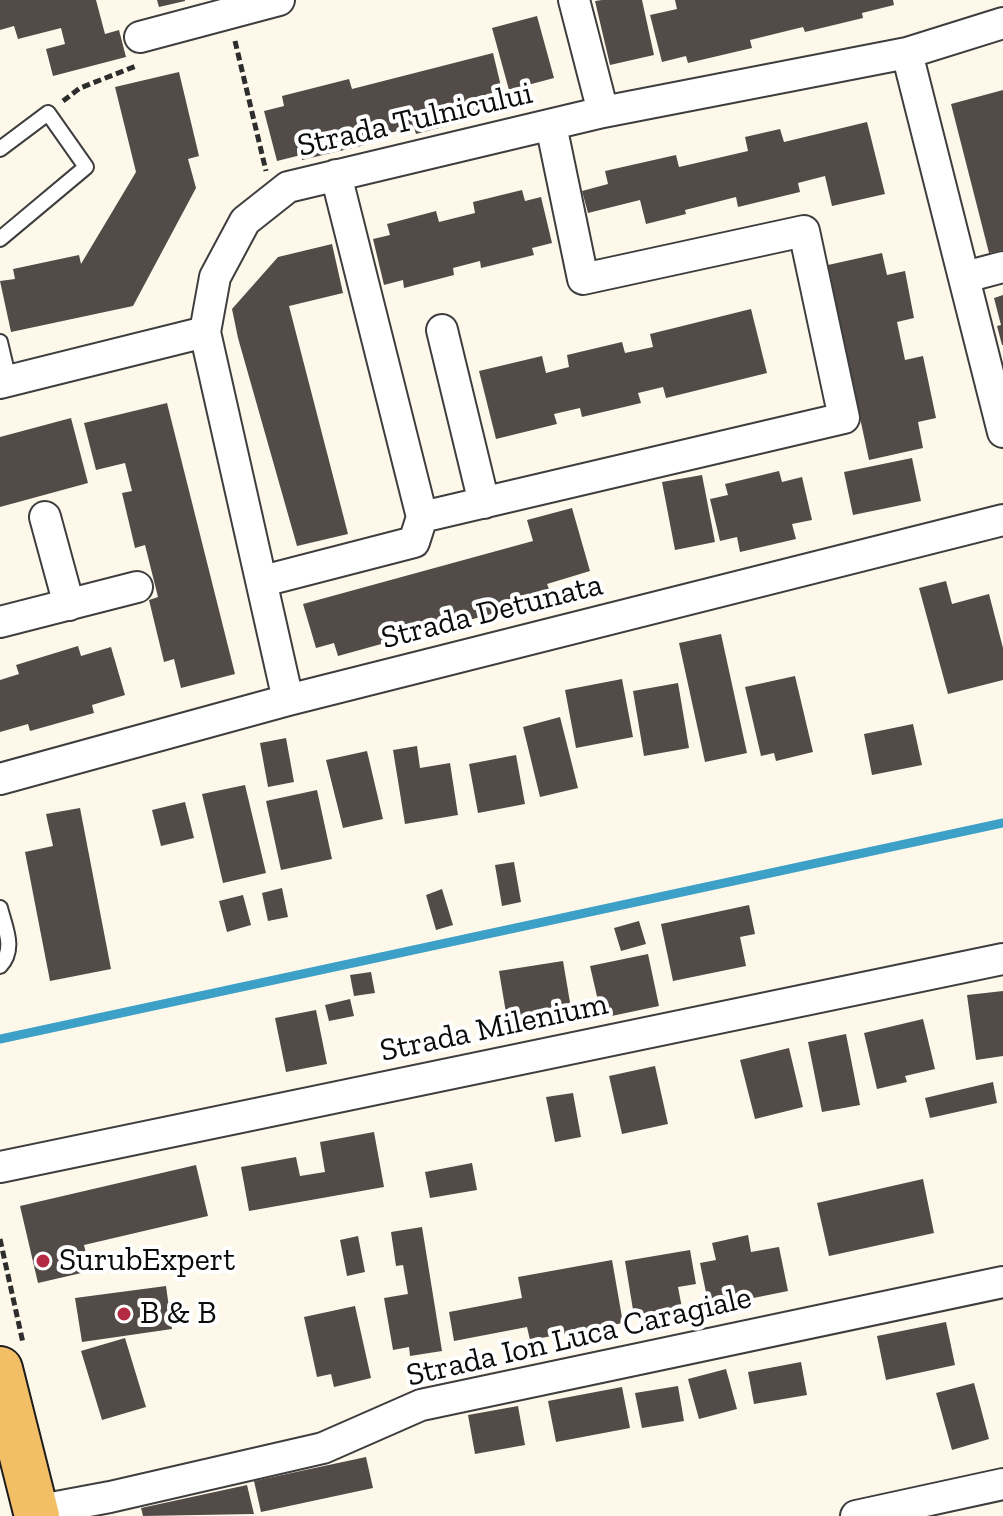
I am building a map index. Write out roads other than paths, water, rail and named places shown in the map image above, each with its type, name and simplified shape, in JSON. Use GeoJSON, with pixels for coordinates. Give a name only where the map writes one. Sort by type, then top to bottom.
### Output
{"type":"FeatureCollection","features":[{"type":"Feature","properties":{"kind":"main road"},"geometry":{"type":"LineString","coordinates":[[0,1369],[36,1513]]}},
{"type":"Feature","properties":{"kind":"street"},"geometry":{"type":"LineString","coordinates":[[140,37],[279,0]]}},
{"type":"Feature","properties":{"kind":"street"},"geometry":{"type":"LineString","coordinates":[[574,0],[603,112]]}},
{"type":"Feature","properties":{"kind":"street","name":"Strada Tulnicului"},"geometry":{"type":"LineString","coordinates":[[288,700],[205,332],[215,277],[245,221],[288,187],[603,112],[907,53],[1003,23]]}},
{"type":"Feature","properties":{"kind":"street"},"geometry":{"type":"LineString","coordinates":[[907,53],[1003,432]]}},
{"type":"Feature","properties":{"kind":"street"},"geometry":{"type":"LineString","coordinates":[[422,517],[844,418],[804,231],[583,279],[551,125]]}},
{"type":"Feature","properties":{"kind":"street"},"geometry":{"type":"LineString","coordinates":[[263,581],[414,542],[422,517],[336,175]]}},
{"type":"Feature","properties":{"kind":"street"},"geometry":{"type":"LineString","coordinates":[[965,277],[1003,267]]}},
{"type":"Feature","properties":{"kind":"street"},"geometry":{"type":"LineString","coordinates":[[442,330],[484,503]]}},
{"type":"Feature","properties":{"kind":"street"},"geometry":{"type":"LineString","coordinates":[[5,382],[205,332]]}},
{"type":"Feature","properties":{"kind":"street"},"geometry":{"type":"LineString","coordinates":[[45,517],[69,605]]}},
{"type":"Feature","properties":{"kind":"street","name":"Strada Detunata"},"geometry":{"type":"LineString","coordinates":[[0,779],[288,700],[1003,520]]}},
{"type":"Feature","properties":{"kind":"street"},"geometry":{"type":"LineString","coordinates":[[2,616],[69,605],[137,587]]}},
{"type":"Feature","properties":{"kind":"street","name":"Strada Milenium"},"geometry":{"type":"LineString","coordinates":[[0,1167],[1003,959]]}},
{"type":"Feature","properties":{"kind":"street","name":"Strada Ion Luca Caragiale"},"geometry":{"type":"LineString","coordinates":[[36,1513],[323,1448],[421,1405],[1003,1282]]}},
{"type":"Feature","properties":{"kind":"street"},"geometry":{"type":"LineString","coordinates":[[856,1516],[1003,1484]]}},
{"type":"Feature","properties":{"kind":"lane"},"geometry":{"type":"LineString","coordinates":[[0,149],[48,113],[86,167],[0,239]]}},
{"type":"Feature","properties":{"kind":"lane"},"geometry":{"type":"LineString","coordinates":[[0,342],[5,382]]}},
{"type":"Feature","properties":{"kind":"lane"},"geometry":{"type":"LineString","coordinates":[[0,908],[9,946],[7,958],[0,966]]}},
{"type":"Feature","properties":{"kind":"waterway"},"geometry":{"type":"LineString","coordinates":[[0,1039],[1003,823]]}},
{"type":"Feature","properties":{"kind":"place","name":"SurubExpert"},"geometry":{"type":"Point","coordinates":[43,1261]}},
{"type":"Feature","properties":{"kind":"place","name":"B & B"},"geometry":{"type":"Point","coordinates":[124,1314]}}]}
